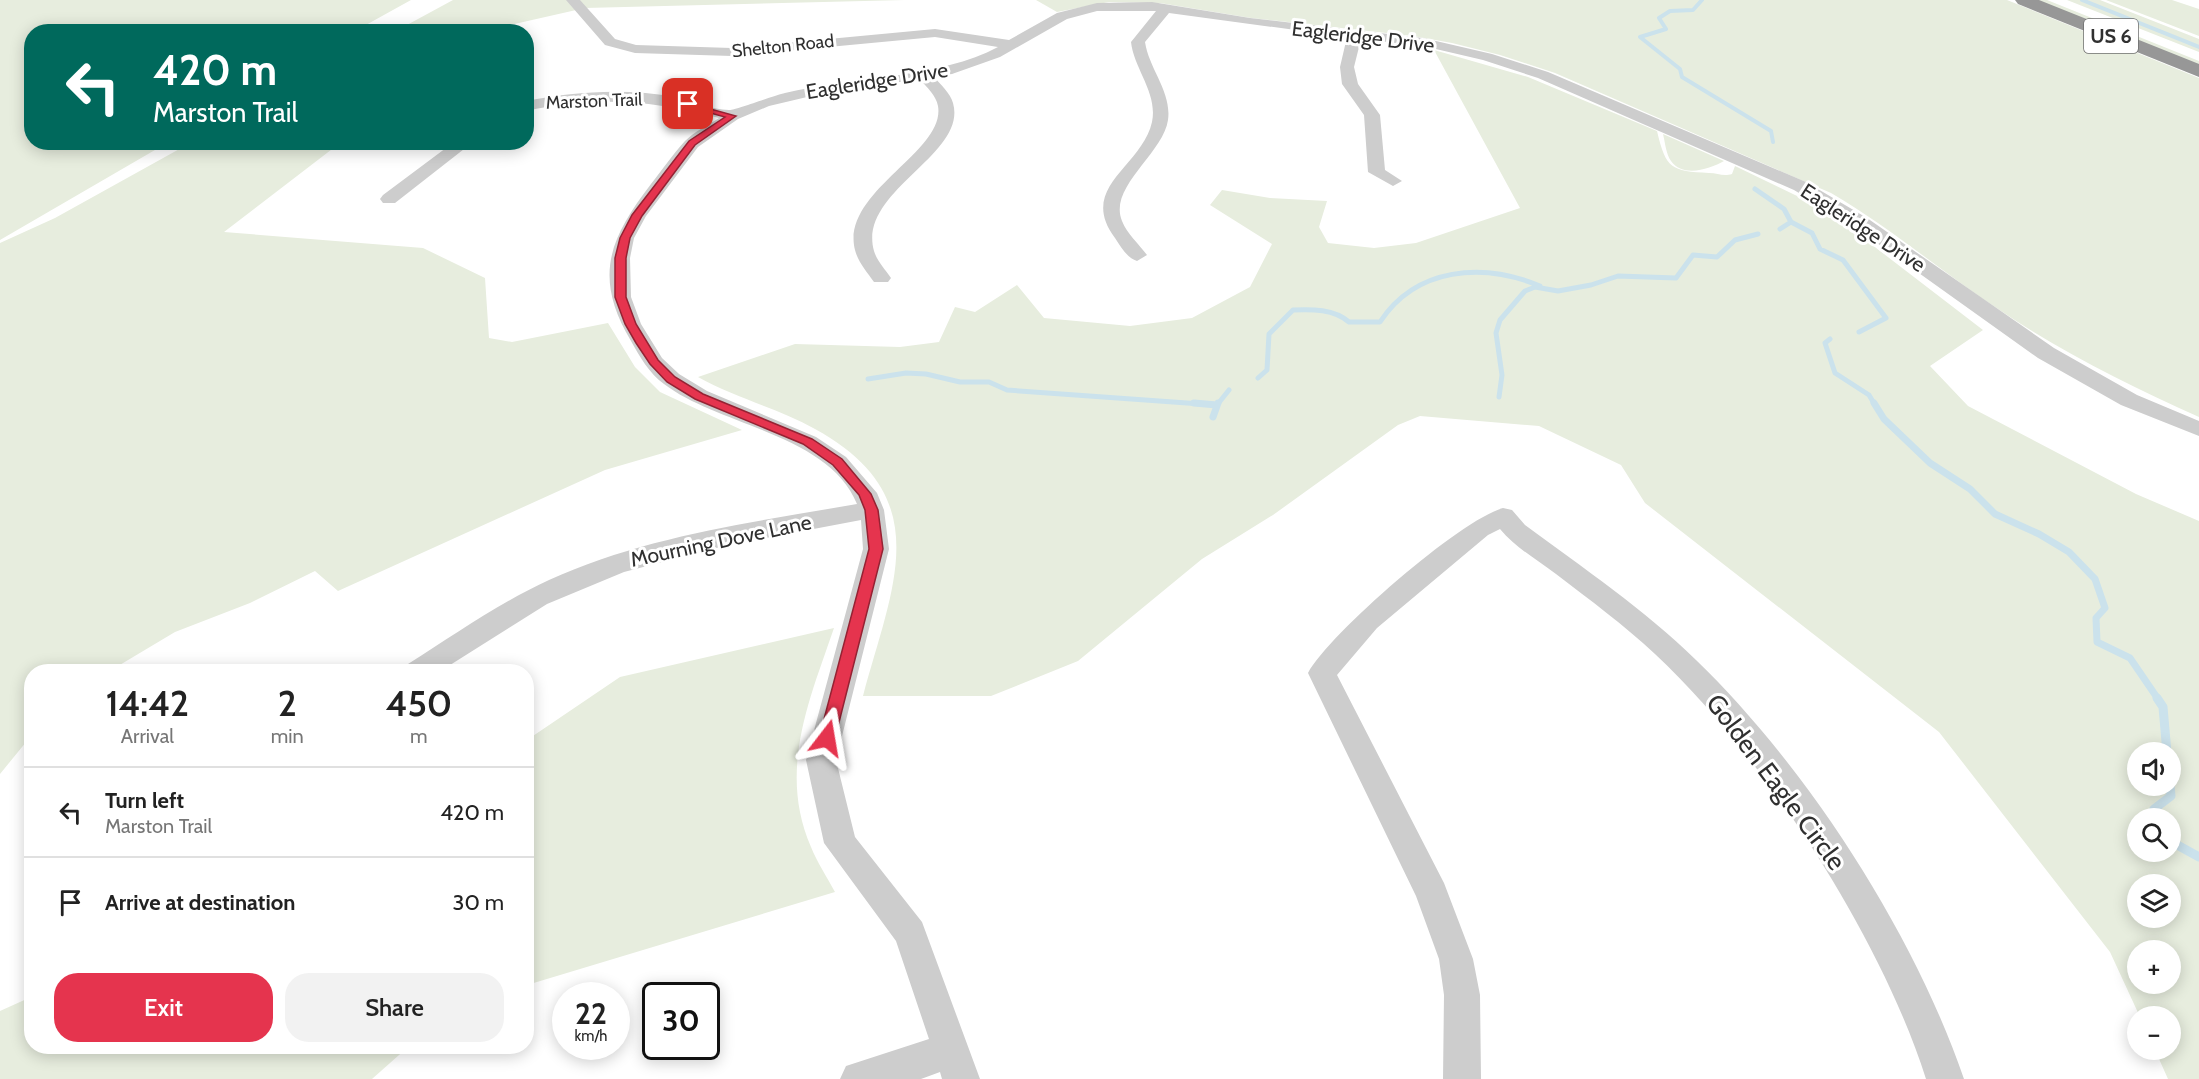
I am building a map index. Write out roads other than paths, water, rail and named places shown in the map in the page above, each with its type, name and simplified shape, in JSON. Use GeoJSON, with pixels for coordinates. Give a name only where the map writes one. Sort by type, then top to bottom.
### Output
{"type":"FeatureCollection","features":[{"type":"Feature","properties":{"kind":"highway","name":"US 6"},"geometry":{"type":"LineString","coordinates":[[2024,0],[2199,71]]}},
{"type":"Feature","properties":{"kind":"highway","name":"US 6"},"geometry":{"type":"LineString","coordinates":[[2053,0],[2199,58]]}},
{"type":"Feature","properties":{"kind":"street","name":"Shelton Road"},"geometry":{"type":"LineString","coordinates":[[573,0],[610,42],[635,50],[732,52],[935,33],[967,36],[1011,45]]}},
{"type":"Feature","properties":{"kind":"street","name":"Eagleridge Drive"},"geometry":{"type":"LineString","coordinates":[[957,1063],[910,933],[840,843],[821,760],[876,549],[872,510],[865,494],[838,462],[808,441],[699,396],[671,379],[654,362],[642,343],[631,324],[621,297],[620,258],[625,238],[637,215],[692,143],[732,116],[763,103],[824,88],[925,76],[963,66],[995,54],[1045,24],[1081,10],[1140,5],[1262,24],[1423,42],[1473,53],[1543,75],[1800,186],[1860,222],[2012,332],[2046,353],[2129,400],[2199,429]]}},
{"type":"Feature","properties":{"kind":"street"},"geometry":{"type":"LineString","coordinates":[[1137,255],[1112,220],[1111,199],[1147,150],[1160,123],[1158,92],[1138,42],[1142,34],[1166,8]]}},
{"type":"Feature","properties":{"kind":"street"},"geometry":{"type":"LineString","coordinates":[[1355,33],[1347,67],[1350,84],[1372,115],[1377,172],[1393,181]]}},
{"type":"Feature","properties":{"kind":"street"},"geometry":{"type":"LineString","coordinates":[[880,278],[866,254],[864,240],[875,203],[936,140],[944,124],[946,110],[940,93],[925,76]]}},
{"type":"Feature","properties":{"kind":"street","name":"Marston Trail"},"geometry":{"type":"LineString","coordinates":[[534,105],[561,100],[646,98],[688,104],[732,116]]}},
{"type":"Feature","properties":{"kind":"street"},"geometry":{"type":"LineString","coordinates":[[389,199],[454,150]]}},
{"type":"Feature","properties":{"kind":"street","name":"Mourning Dove Lane"},"geometry":{"type":"LineString","coordinates":[[431,664],[527,603],[578,578],[641,555],[872,510]]}},
{"type":"Feature","properties":{"kind":"street","name":"Golden Eagle Circle"},"geometry":{"type":"LineString","coordinates":[[1462,1079],[1463,1018],[1456,959],[1432,894],[1322,673],[1367,621],[1479,529],[1503,516],[1516,531],[1623,610],[1708,689],[1767,762],[1853,885],[1899,973],[1945,1079]]}},
{"type":"Feature","properties":{"kind":"street"},"geometry":{"type":"LineString","coordinates":[[859,1079],[923,1060],[957,1063]]}},
{"type":"Feature","properties":{"kind":"waterway"},"geometry":{"type":"LineString","coordinates":[[1702,0],[1693,10],[1670,11],[1659,18],[1666,29],[1640,37],[1680,69],[1682,77],[1771,131],[1773,142]]}},
{"type":"Feature","properties":{"kind":"waterway"},"geometry":{"type":"LineString","coordinates":[[2082,0],[2199,47]]}},
{"type":"Feature","properties":{"kind":"waterway"},"geometry":{"type":"LineString","coordinates":[[1755,189],[1784,209],[1791,222]]}},
{"type":"Feature","properties":{"kind":"waterway"},"geometry":{"type":"LineString","coordinates":[[1780,229],[1791,222]]}},
{"type":"Feature","properties":{"kind":"waterway"},"geometry":{"type":"LineString","coordinates":[[1791,222],[1812,233],[1820,249],[1843,260],[1886,318],[1859,332]]}},
{"type":"Feature","properties":{"kind":"waterway"},"geometry":{"type":"LineString","coordinates":[[1499,397],[1502,375],[1496,333],[1500,320],[1525,291],[1535,287],[1558,291],[1591,285],[1618,276],[1676,278],[1693,255],[1717,257],[1735,240],[1758,234]]}},
{"type":"Feature","properties":{"kind":"waterway"},"geometry":{"type":"LineString","coordinates":[[1258,378],[1267,370],[1269,334],[1293,310],[1330,312],[1349,322],[1380,322],[1395,304],[1412,290],[1431,280],[1452,274],[1474,272],[1496,274],[1518,278],[1540,286]]}},
{"type":"Feature","properties":{"kind":"waterway"},"geometry":{"type":"LineString","coordinates":[[1830,339],[1825,343],[1835,373],[1869,395],[1875,405]]}},
{"type":"Feature","properties":{"kind":"waterway"},"geometry":{"type":"LineString","coordinates":[[868,379],[906,373],[926,374],[960,382],[989,382],[1007,390],[1215,405]]}},
{"type":"Feature","properties":{"kind":"waterway"},"geometry":{"type":"LineString","coordinates":[[1218,404],[1229,390]]}},
{"type":"Feature","properties":{"kind":"waterway"},"geometry":{"type":"LineString","coordinates":[[1194,403],[1218,404]]}},
{"type":"Feature","properties":{"kind":"waterway"},"geometry":{"type":"LineString","coordinates":[[1874,403],[1884,419],[1930,463],[1970,489],[1995,514],[2039,534],[2069,552],[2095,579],[2105,608],[2096,618],[2097,642],[2130,658],[2158,699]]}},
{"type":"Feature","properties":{"kind":"waterway"},"geometry":{"type":"LineString","coordinates":[[1213,417],[1218,404]]}},
{"type":"Feature","properties":{"kind":"waterway"},"geometry":{"type":"LineString","coordinates":[[2157,698],[2163,707],[2166,742]]}},
{"type":"Feature","properties":{"kind":"waterway"},"geometry":{"type":"LineString","coordinates":[[2155,808],[2171,796]]}},
{"type":"Feature","properties":{"kind":"waterway"},"geometry":{"type":"LineString","coordinates":[[2181,847],[2199,857]]}}]}
